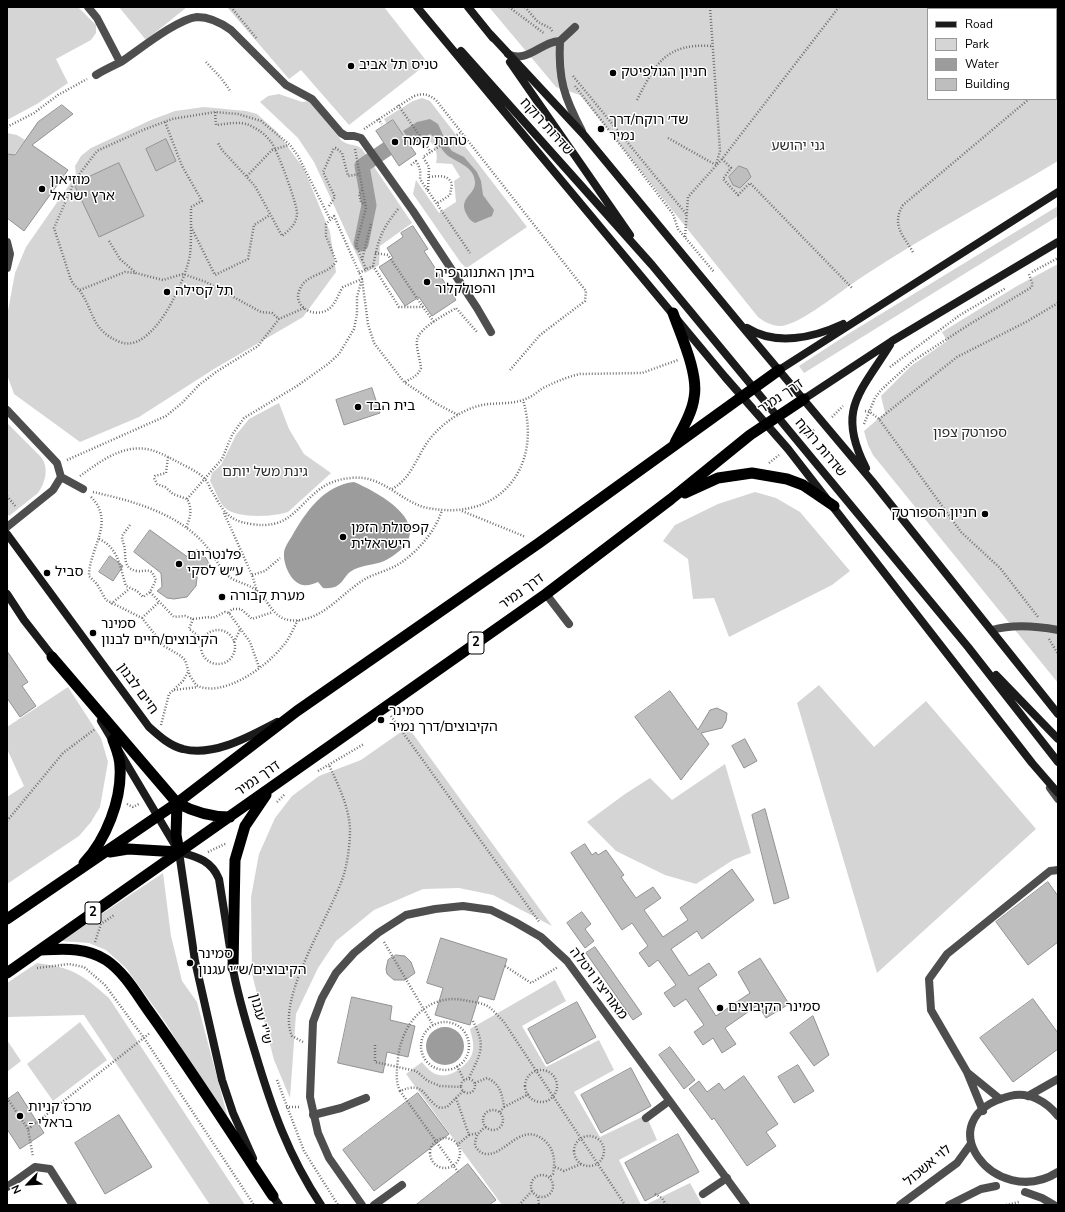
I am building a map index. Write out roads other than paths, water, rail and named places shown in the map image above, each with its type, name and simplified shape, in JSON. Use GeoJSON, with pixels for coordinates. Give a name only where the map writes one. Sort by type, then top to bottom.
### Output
{"type":"FeatureCollection","features":[{"type":"Feature","properties":{"kind":"highway"},"geometry":{"type":"LineString","coordinates":[[673,313],[688,356],[692,372],[695,397],[690,413],[673,446]]}},
{"type":"Feature","properties":{"kind":"highway","name":"דרך נמיר"},"geometry":{"type":"LineString","coordinates":[[7,919],[106,853],[177,803],[297,712],[539,543],[779,370]]}},
{"type":"Feature","properties":{"kind":"highway","name":"דרך נמיר"},"geometry":{"type":"LineString","coordinates":[[7,973],[546,594],[766,425],[804,399]]}},
{"type":"Feature","properties":{"kind":"highway"},"geometry":{"type":"LineString","coordinates":[[671,499],[718,478],[752,473],[767,475],[803,485],[834,506]]}},
{"type":"Feature","properties":{"kind":"highway"},"geometry":{"type":"LineString","coordinates":[[52,657],[177,803],[198,813],[218,817],[230,816]]}},
{"type":"Feature","properties":{"kind":"highway"},"geometry":{"type":"LineString","coordinates":[[75,873],[88,859],[98,844],[116,802],[120,766],[113,740]]}},
{"type":"Feature","properties":{"kind":"highway"},"geometry":{"type":"LineString","coordinates":[[233,968],[235,860],[240,837],[252,815],[273,786]]}},
{"type":"Feature","properties":{"kind":"highway"},"geometry":{"type":"LineString","coordinates":[[106,853],[128,849],[179,852],[176,835],[177,803]]}},
{"type":"Feature","properties":{"kind":"highway"},"geometry":{"type":"LineString","coordinates":[[41,950],[72,949],[91,952],[106,960],[121,973],[160,1026],[276,1201]]}},
{"type":"Feature","properties":{"kind":"main road"},"geometry":{"type":"LineString","coordinates":[[417,7],[766,425],[788,449],[834,506],[1032,763],[1058,793]]}},
{"type":"Feature","properties":{"kind":"main road","name":"שדרות רוקח"},"geometry":{"type":"LineString","coordinates":[[421,7],[652,265],[968,647],[1058,762]]}},
{"type":"Feature","properties":{"kind":"main road","name":"שדרות רוקח"},"geometry":{"type":"LineString","coordinates":[[468,7],[490,34],[652,265]]}},
{"type":"Feature","properties":{"kind":"main road"},"geometry":{"type":"LineString","coordinates":[[490,34],[584,135],[740,324],[824,422],[1058,714]]}},
{"type":"Feature","properties":{"kind":"main road","name":"דרך נמיר"},"geometry":{"type":"LineString","coordinates":[[779,370],[1058,192]]}},
{"type":"Feature","properties":{"kind":"main road","name":"דרך נמיר"},"geometry":{"type":"LineString","coordinates":[[804,399],[892,341],[1058,242]]}},
{"type":"Feature","properties":{"kind":"main road"},"geometry":{"type":"LineString","coordinates":[[740,324],[767,338],[791,339],[809,336],[838,326],[869,312]]}},
{"type":"Feature","properties":{"kind":"main road"},"geometry":{"type":"LineString","coordinates":[[872,481],[857,451],[853,437],[851,423],[853,408],[858,394],[892,341]]}},
{"type":"Feature","properties":{"kind":"main road","name":"חיים לבנון"},"geometry":{"type":"LineString","coordinates":[[7,534],[149,727],[165,740],[183,749],[198,750],[222,747],[246,738],[297,712]]}},
{"type":"Feature","properties":{"kind":"main road"},"geometry":{"type":"LineString","coordinates":[[7,594],[24,620],[102,723],[179,852],[195,961],[222,1080],[233,1113],[246,1144],[276,1201]]}},
{"type":"Feature","properties":{"kind":"main road"},"geometry":{"type":"LineString","coordinates":[[7,601],[24,620]]}},
{"type":"Feature","properties":{"kind":"main road","name":"שדרות רוקח"},"geometry":{"type":"LineString","coordinates":[[968,647],[1058,739]]}},
{"type":"Feature","properties":{"kind":"main road","name":"ש''י עגנון"},"geometry":{"type":"LineString","coordinates":[[179,852],[197,857],[212,866],[219,879],[233,968],[247,1025],[272,1108],[292,1157],[321,1205]]}},
{"type":"Feature","properties":{"kind":"street"},"geometry":{"type":"LineString","coordinates":[[88,7],[97,18],[120,62]]}},
{"type":"Feature","properties":{"kind":"street"},"geometry":{"type":"LineString","coordinates":[[96,74],[120,62],[182,22],[196,18],[211,19],[221,22],[231,30],[286,85],[312,99],[342,133],[346,136],[361,138],[407,202],[477,308],[491,332]]}},
{"type":"Feature","properties":{"kind":"street"},"geometry":{"type":"LineString","coordinates":[[507,53],[518,57],[524,56],[552,41],[560,41],[575,27]]}},
{"type":"Feature","properties":{"kind":"street"},"geometry":{"type":"LineString","coordinates":[[560,41],[559,60],[564,95],[584,135]]}},
{"type":"Feature","properties":{"kind":"street"},"geometry":{"type":"LineString","coordinates":[[7,242],[10,254],[7,268]]}},
{"type":"Feature","properties":{"kind":"street"},"geometry":{"type":"LineString","coordinates":[[7,410],[57,464],[61,476],[83,489]]}},
{"type":"Feature","properties":{"kind":"street"},"geometry":{"type":"LineString","coordinates":[[7,527],[53,490],[61,476]]}},
{"type":"Feature","properties":{"kind":"street"},"geometry":{"type":"LineString","coordinates":[[546,594],[569,624]]}},
{"type":"Feature","properties":{"kind":"street"},"geometry":{"type":"LineString","coordinates":[[992,630],[1004,626],[1042,627],[1058,630]]}},
{"type":"Feature","properties":{"kind":"street"},"geometry":{"type":"LineString","coordinates":[[1032,763],[1058,799]]}},
{"type":"Feature","properties":{"kind":"street"},"geometry":{"type":"LineString","coordinates":[[983,1111],[967,1072],[931,1010],[928,979],[947,954],[1050,871],[1058,870]]}},
{"type":"Feature","properties":{"kind":"street","name":"מאוריציו ויטלה"},"geometry":{"type":"LineString","coordinates":[[362,1205],[329,1158],[318,1133],[310,1097],[313,1022],[322,998],[336,973],[354,953],[378,933],[406,915],[435,909],[463,906],[491,910],[541,936],[567,961],[746,1205]]}},
{"type":"Feature","properties":{"kind":"street"},"geometry":{"type":"LineString","coordinates":[[967,1072],[1000,1099]]}},
{"type":"Feature","properties":{"kind":"street"},"geometry":{"type":"LineString","coordinates":[[1028,1096],[1058,1079]]}},
{"type":"Feature","properties":{"kind":"street"},"geometry":{"type":"LineString","coordinates":[[978,1169],[972,1157],[970,1144],[972,1130],[978,1117],[983,1111],[1000,1099],[1014,1095],[1028,1096],[1042,1100],[1053,1109],[1058,1116]]}},
{"type":"Feature","properties":{"kind":"street"},"geometry":{"type":"LineString","coordinates":[[312,1110],[341,1108],[366,1098]]}},
{"type":"Feature","properties":{"kind":"street"},"geometry":{"type":"LineString","coordinates":[[646,1118],[669,1101]]}},
{"type":"Feature","properties":{"kind":"street","name":"לוי אשכול"},"geometry":{"type":"LineString","coordinates":[[900,1205],[957,1163],[970,1144]]}},
{"type":"Feature","properties":{"kind":"street"},"geometry":{"type":"LineString","coordinates":[[7,1187],[35,1167],[50,1169],[73,1205]]}},
{"type":"Feature","properties":{"kind":"street"},"geometry":{"type":"LineString","coordinates":[[1054,1205],[1042,1198],[1022,1192],[1038,1188],[1049,1182],[1058,1172]]}},
{"type":"Feature","properties":{"kind":"street"},"geometry":{"type":"LineString","coordinates":[[703,1194],[726,1178]]}},
{"type":"Feature","properties":{"kind":"street"},"geometry":{"type":"LineString","coordinates":[[949,1205],[955,1200],[981,1189],[999,1188],[985,1179]]}},
{"type":"Feature","properties":{"kind":"street"},"geometry":{"type":"LineString","coordinates":[[374,1205],[402,1185]]}},
{"type":"Feature","properties":{"kind":"water"},"geometry":{"type":"Polygon","coordinates":[[[430,119],[438,124],[448,146],[452,151],[464,157],[477,172],[481,181],[483,195],[494,210],[492,216],[475,223],[470,220],[464,204],[475,186],[472,172],[447,155],[430,134],[413,145],[403,131],[417,122],[430,119]]]}},
{"type":"Feature","properties":{"kind":"water"},"geometry":{"type":"Polygon","coordinates":[[[354,482],[380,496],[403,514],[409,525],[410,536],[403,548],[388,559],[355,569],[335,587],[323,588],[318,582],[307,585],[299,584],[291,577],[286,567],[284,551],[287,544],[309,510],[325,494],[333,488],[354,482]]]}},
{"type":"Feature","properties":{"kind":"water"},"geometry":{"type":"Polygon","coordinates":[[[445,1027],[458,1033],[464,1046],[458,1059],[445,1065],[432,1059],[426,1046],[432,1033],[445,1027]]]}},
{"type":"Feature","properties":{"kind":"waterway"},"geometry":{"type":"LineString","coordinates":[[361,244],[369,205],[362,166],[387,149]]}},
{"type":"Feature","properties":{"kind":"place","name":"טניס תל אביב"},"geometry":{"type":"Point","coordinates":[351,66]}},
{"type":"Feature","properties":{"kind":"place","name":"חניון הגולפיטק"},"geometry":{"type":"Point","coordinates":[613,73]}},
{"type":"Feature","properties":{"kind":"place","name":"שד׳ רוקח/דרך נמיר"},"geometry":{"type":"Point","coordinates":[601,129]}},
{"type":"Feature","properties":{"kind":"place","name":"טחנת קמח"},"geometry":{"type":"Point","coordinates":[395,142]}},
{"type":"Feature","properties":{"kind":"place","name":"מוזיאון ארץ ישראל"},"geometry":{"type":"Point","coordinates":[42,189]}},
{"type":"Feature","properties":{"kind":"place","name":"ביתן האתנוגרפיה והפולקלור"},"geometry":{"type":"Point","coordinates":[427,282]}},
{"type":"Feature","properties":{"kind":"place","name":"תל קסילה"},"geometry":{"type":"Point","coordinates":[167,292]}},
{"type":"Feature","properties":{"kind":"place","name":"בית הבד"},"geometry":{"type":"Point","coordinates":[358,407]}},
{"type":"Feature","properties":{"kind":"place","name":"חניון הספורטק"},"geometry":{"type":"Point","coordinates":[985,514]}},
{"type":"Feature","properties":{"kind":"place","name":"קפסולת הזמן הישראלית"},"geometry":{"type":"Point","coordinates":[343,537]}},
{"type":"Feature","properties":{"kind":"place","name":"פלנטריום ע״ש לסקי"},"geometry":{"type":"Point","coordinates":[179,564]}},
{"type":"Feature","properties":{"kind":"place","name":"סביל"},"geometry":{"type":"Point","coordinates":[47,573]}},
{"type":"Feature","properties":{"kind":"place","name":"מערת קבורה"},"geometry":{"type":"Point","coordinates":[222,597]}},
{"type":"Feature","properties":{"kind":"place","name":"סמינר הקיבוצים/חיים לבנון"},"geometry":{"type":"Point","coordinates":[93,633]}},
{"type":"Feature","properties":{"kind":"place","name":"סמינר הקיבוצים/דרך נמיר"},"geometry":{"type":"Point","coordinates":[381,720]}},
{"type":"Feature","properties":{"kind":"place","name":"סמינר הקיבוצים/ש״י עגנון"},"geometry":{"type":"Point","coordinates":[190,963]}},
{"type":"Feature","properties":{"kind":"place","name":"סמינר הקיבוצים"},"geometry":{"type":"Point","coordinates":[720,1008]}},
{"type":"Feature","properties":{"kind":"place","name":"מרכז קניות - בראלי"},"geometry":{"type":"Point","coordinates":[20,1116]}},
{"type":"Feature","properties":{"kind":"park label","name":"גני יהושע"},"geometry":{"type":"Point","coordinates":[798,147]}},
{"type":"Feature","properties":{"kind":"park label","name":"ספורטק צפון"},"geometry":{"type":"Point","coordinates":[970,434]}},
{"type":"Feature","properties":{"kind":"park label","name":"גינת משל יותם"},"geometry":{"type":"Point","coordinates":[265,473]}}]}
